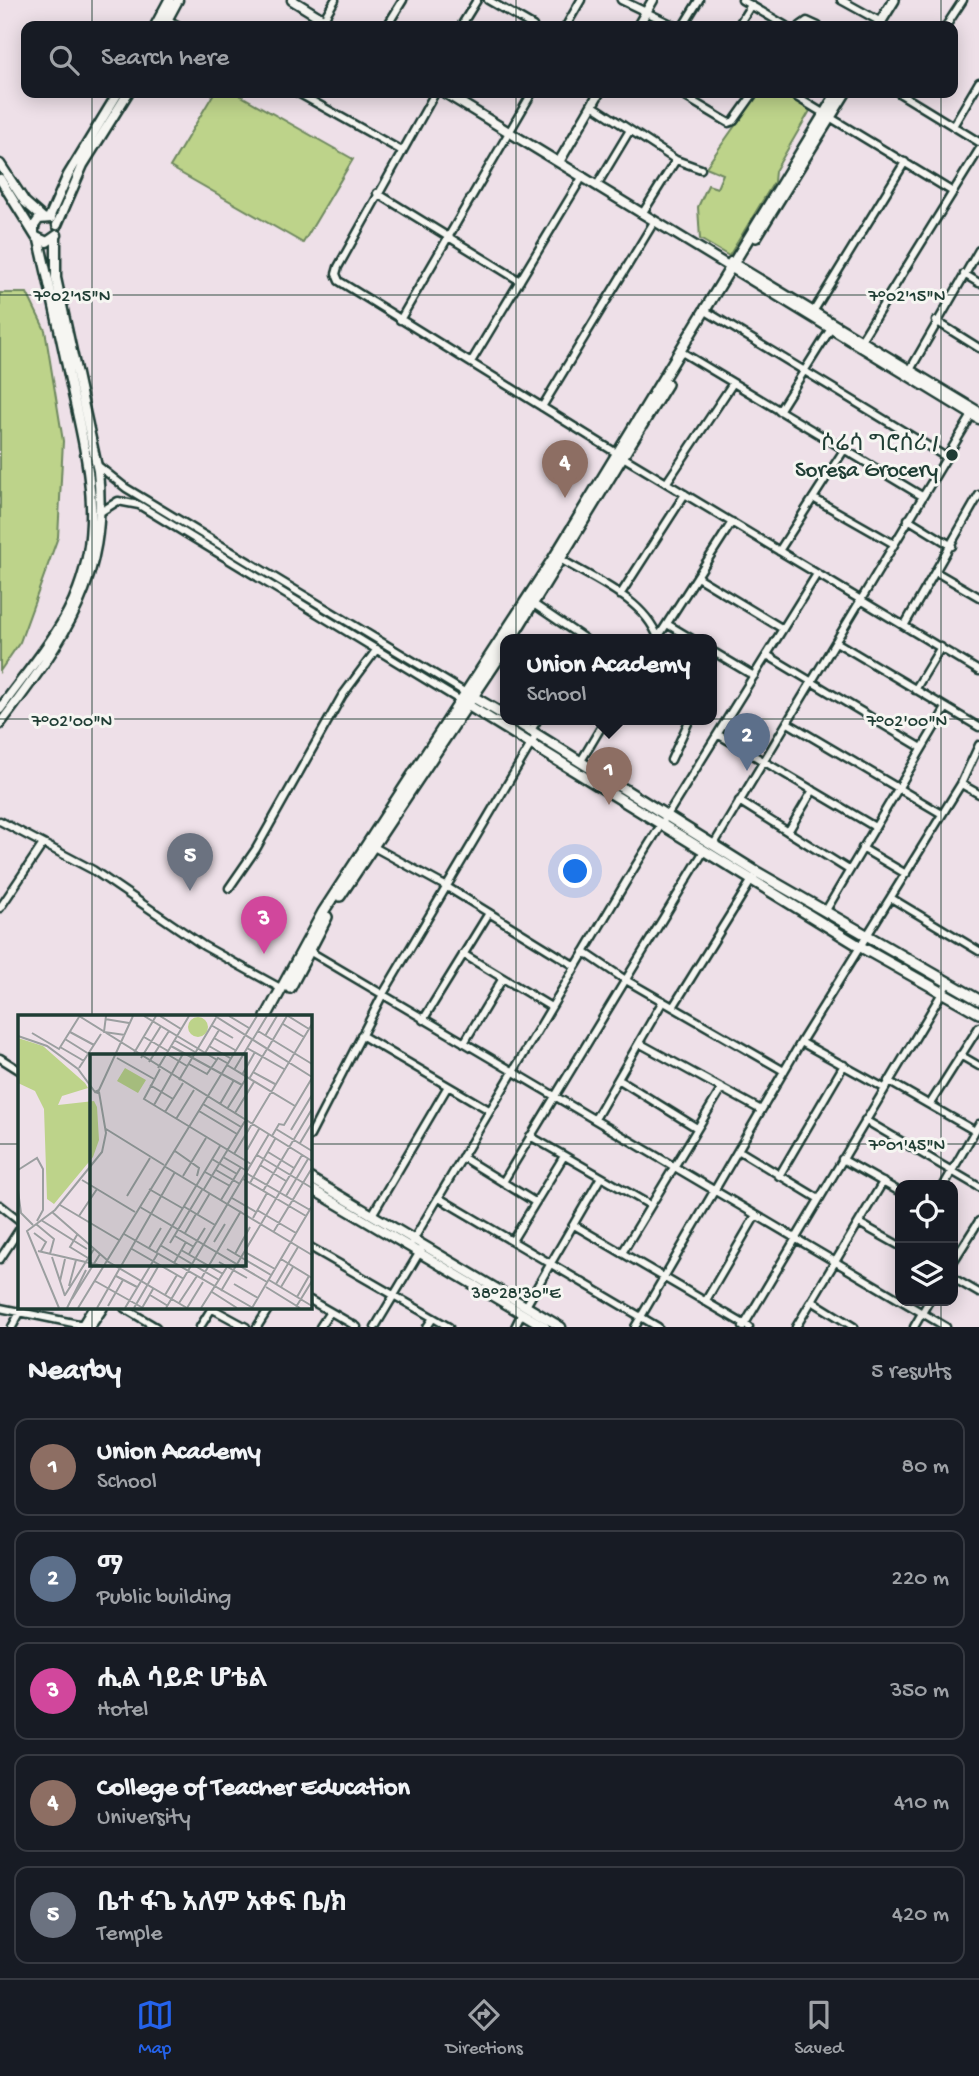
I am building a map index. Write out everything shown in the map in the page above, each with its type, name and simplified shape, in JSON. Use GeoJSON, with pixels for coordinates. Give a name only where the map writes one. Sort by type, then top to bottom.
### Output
{"type":"FeatureCollection","features":[{"type":"Feature","properties":{"kind":"main road"},"geometry":{"type":"LineString","coordinates":[[883,21],[894,0]]}},
{"type":"Feature","properties":{"kind":"main road"},"geometry":{"type":"LineString","coordinates":[[884,21],[901,0]]}},
{"type":"Feature","properties":{"kind":"main road"},"geometry":{"type":"LineString","coordinates":[[828,114],[835,98]]}},
{"type":"Feature","properties":{"kind":"main road"},"geometry":{"type":"LineString","coordinates":[[621,455],[732,265],[828,114],[841,98]]}},
{"type":"Feature","properties":{"kind":"main road"},"geometry":{"type":"LineString","coordinates":[[509,634],[685,354],[732,265]]}},
{"type":"Feature","properties":{"kind":"main road"},"geometry":{"type":"LineString","coordinates":[[514,634],[530,602]]}},
{"type":"Feature","properties":{"kind":"main road"},"geometry":{"type":"LineString","coordinates":[[274,1015],[328,915],[500,648]]}},
{"type":"Feature","properties":{"kind":"main road"},"geometry":{"type":"LineString","coordinates":[[467,699],[500,654]]}},
{"type":"Feature","properties":{"kind":"main road"},"geometry":{"type":"LineString","coordinates":[[467,699],[500,713]]}},
{"type":"Feature","properties":{"kind":"main road"},"geometry":{"type":"LineString","coordinates":[[467,699],[500,722]]}},
{"type":"Feature","properties":{"kind":"main road"},"geometry":{"type":"LineString","coordinates":[[504,725],[751,881],[979,1013]]}},
{"type":"Feature","properties":{"kind":"main road"},"geometry":{"type":"LineString","coordinates":[[522,725],[755,871],[979,1000]]}},
{"type":"Feature","properties":{"kind":"main road"},"geometry":{"type":"LineString","coordinates":[[267,1015],[323,912],[372,846]]}},
{"type":"Feature","properties":{"kind":"main road"},"geometry":{"type":"LineString","coordinates":[[85,1326],[93,1310]]}},
{"type":"Feature","properties":{"kind":"main road"},"geometry":{"type":"LineString","coordinates":[[85,1326],[100,1310]]}},
{"type":"Feature","properties":{"kind":"street"},"geometry":{"type":"LineString","coordinates":[[158,21],[169,0]]}},
{"type":"Feature","properties":{"kind":"street"},"geometry":{"type":"LineString","coordinates":[[167,21],[178,0]]}},
{"type":"Feature","properties":{"kind":"street"},"geometry":{"type":"LineString","coordinates":[[292,0],[323,20],[335,0]]}},
{"type":"Feature","properties":{"kind":"street"},"geometry":{"type":"LineString","coordinates":[[390,21],[403,0]]}},
{"type":"Feature","properties":{"kind":"street"},"geometry":{"type":"LineString","coordinates":[[464,21],[477,0]]}},
{"type":"Feature","properties":{"kind":"street"},"geometry":{"type":"LineString","coordinates":[[488,0],[523,21]]}},
{"type":"Feature","properties":{"kind":"street"},"geometry":{"type":"LineString","coordinates":[[569,21],[581,0]]}},
{"type":"Feature","properties":{"kind":"street"},"geometry":{"type":"LineString","coordinates":[[621,0],[666,21]]}},
{"type":"Feature","properties":{"kind":"street"},"geometry":{"type":"LineString","coordinates":[[641,21],[653,0]]}},
{"type":"Feature","properties":{"kind":"street"},"geometry":{"type":"LineString","coordinates":[[686,21],[699,0]]}},
{"type":"Feature","properties":{"kind":"street"},"geometry":{"type":"LineString","coordinates":[[742,0],[778,21]]}},
{"type":"Feature","properties":{"kind":"street"},"geometry":{"type":"LineString","coordinates":[[841,0],[875,21]]}},
{"type":"Feature","properties":{"kind":"street"},"geometry":{"type":"LineString","coordinates":[[949,21],[963,0]]}},
{"type":"Feature","properties":{"kind":"street"},"geometry":{"type":"LineString","coordinates":[[741,21],[751,5]]}},
{"type":"Feature","properties":{"kind":"street"},"geometry":{"type":"LineString","coordinates":[[953,127],[979,82]]}},
{"type":"Feature","properties":{"kind":"street"},"geometry":{"type":"LineString","coordinates":[[0,709],[51,638],[78,591],[88,549],[93,514],[85,449],[34,226],[46,218],[68,175],[115,98]]}},
{"type":"Feature","properties":{"kind":"street"},"geometry":{"type":"LineString","coordinates":[[1,720],[77,611],[92,573],[99,513],[96,463],[56,278],[56,236],[57,225],[83,165],[125,98]]}},
{"type":"Feature","properties":{"kind":"street"},"geometry":{"type":"LineString","coordinates":[[307,98],[402,151]]}},
{"type":"Feature","properties":{"kind":"street"},"geometry":{"type":"LineString","coordinates":[[432,98],[377,193],[336,274],[339,281],[979,671]]}},
{"type":"Feature","properties":{"kind":"street"},"geometry":{"type":"LineString","coordinates":[[453,98],[654,222],[813,312],[977,415]]}},
{"type":"Feature","properties":{"kind":"street"},"geometry":{"type":"LineString","coordinates":[[400,320],[528,98]]}},
{"type":"Feature","properties":{"kind":"street"},"geometry":{"type":"LineString","coordinates":[[559,162],[596,98]]}},
{"type":"Feature","properties":{"kind":"street"},"geometry":{"type":"LineString","coordinates":[[688,98],[731,123],[750,98]]}},
{"type":"Feature","properties":{"kind":"street"},"geometry":{"type":"LineString","coordinates":[[799,98],[953,192]]}},
{"type":"Feature","properties":{"kind":"street"},"geometry":{"type":"LineString","coordinates":[[909,98],[979,142]]}},
{"type":"Feature","properties":{"kind":"street"},"geometry":{"type":"LineString","coordinates":[[592,106],[676,160],[701,169]]}},
{"type":"Feature","properties":{"kind":"street"},"geometry":{"type":"LineString","coordinates":[[597,185],[630,130]]}},
{"type":"Feature","properties":{"kind":"street"},"geometry":{"type":"LineString","coordinates":[[859,343],[979,150]]}},
{"type":"Feature","properties":{"kind":"street"},"geometry":{"type":"LineString","coordinates":[[642,214],[676,160]]}},
{"type":"Feature","properties":{"kind":"street"},"geometry":{"type":"LineString","coordinates":[[813,312],[905,162]]}},
{"type":"Feature","properties":{"kind":"street"},"geometry":{"type":"LineString","coordinates":[[0,164],[25,202],[57,225]]}},
{"type":"Feature","properties":{"kind":"street"},"geometry":{"type":"LineString","coordinates":[[471,362],[583,176]]}},
{"type":"Feature","properties":{"kind":"street"},"geometry":{"type":"LineString","coordinates":[[0,180],[37,237],[47,242],[56,236]]}},
{"type":"Feature","properties":{"kind":"street"},"geometry":{"type":"LineString","coordinates":[[377,193],[520,281]]}},
{"type":"Feature","properties":{"kind":"street"},"geometry":{"type":"LineString","coordinates":[[542,407],[654,222]]}},
{"type":"Feature","properties":{"kind":"street"},"geometry":{"type":"LineString","coordinates":[[910,370],[979,250]]}},
{"type":"Feature","properties":{"kind":"street"},"geometry":{"type":"LineString","coordinates":[[732,265],[830,330],[910,370],[977,415]]}},
{"type":"Feature","properties":{"kind":"street"},"geometry":{"type":"LineString","coordinates":[[964,274],[979,284]]}},
{"type":"Feature","properties":{"kind":"street"},"geometry":{"type":"LineString","coordinates":[[709,313],[946,457]]}},
{"type":"Feature","properties":{"kind":"street"},"geometry":{"type":"LineString","coordinates":[[936,321],[979,348]]}},
{"type":"Feature","properties":{"kind":"street"},"geometry":{"type":"LineString","coordinates":[[779,411],[830,330]]}},
{"type":"Feature","properties":{"kind":"street"},"geometry":{"type":"LineString","coordinates":[[685,354],[922,496]]}},
{"type":"Feature","properties":{"kind":"street"},"geometry":{"type":"LineString","coordinates":[[667,482],[733,383]]}},
{"type":"Feature","properties":{"kind":"street"},"geometry":{"type":"LineString","coordinates":[[714,844],[922,496],[977,415]]}},
{"type":"Feature","properties":{"kind":"street"},"geometry":{"type":"LineString","coordinates":[[779,551],[844,450]]}},
{"type":"Feature","properties":{"kind":"street"},"geometry":{"type":"LineString","coordinates":[[96,463],[114,481],[467,699]]}},
{"type":"Feature","properties":{"kind":"street"},"geometry":{"type":"LineString","coordinates":[[620,595],[685,494]]}},
{"type":"Feature","properties":{"kind":"street"},"geometry":{"type":"LineString","coordinates":[[904,626],[979,495]]}},
{"type":"Feature","properties":{"kind":"street"},"geometry":{"type":"LineString","coordinates":[[813,498],[894,544]]}},
{"type":"Feature","properties":{"kind":"street"},"geometry":{"type":"LineString","coordinates":[[99,513],[111,503],[124,500],[167,522],[376,649],[467,699]]}},
{"type":"Feature","properties":{"kind":"street"},"geometry":{"type":"LineString","coordinates":[[167,522],[169,514]]}},
{"type":"Feature","properties":{"kind":"street"},"geometry":{"type":"LineString","coordinates":[[908,519],[952,546]]}},
{"type":"Feature","properties":{"kind":"street"},"geometry":{"type":"LineString","coordinates":[[661,634],[732,522]]}},
{"type":"Feature","properties":{"kind":"street"},"geometry":{"type":"LineString","coordinates":[[558,558],[620,595],[645,615],[656,634]]}},
{"type":"Feature","properties":{"kind":"street"},"geometry":{"type":"LineString","coordinates":[[936,572],[979,597]]}},
{"type":"Feature","properties":{"kind":"street"},"geometry":{"type":"LineString","coordinates":[[411,1243],[575,965],[817,574]]}},
{"type":"Feature","properties":{"kind":"street"},"geometry":{"type":"LineString","coordinates":[[697,577],[783,629]]}},
{"type":"Feature","properties":{"kind":"street"},"geometry":{"type":"LineString","coordinates":[[530,602],[578,634]]}},
{"type":"Feature","properties":{"kind":"street"},"geometry":{"type":"LineString","coordinates":[[667,624],[684,634]]}},
{"type":"Feature","properties":{"kind":"street"},"geometry":{"type":"LineString","coordinates":[[836,642],[979,727]]}},
{"type":"Feature","properties":{"kind":"street"},"geometry":{"type":"LineString","coordinates":[[915,690],[941,647]]}},
{"type":"Feature","properties":{"kind":"street"},"geometry":{"type":"LineString","coordinates":[[229,888],[256,849],[342,696],[376,649]]}},
{"type":"Feature","properties":{"kind":"street"},"geometry":{"type":"LineString","coordinates":[[717,654],[754,676]]}},
{"type":"Feature","properties":{"kind":"street"},"geometry":{"type":"LineString","coordinates":[[767,655],[922,748]]}},
{"type":"Feature","properties":{"kind":"street"},"geometry":{"type":"LineString","coordinates":[[825,912],[946,708]]}},
{"type":"Feature","properties":{"kind":"street"},"geometry":{"type":"LineString","coordinates":[[788,723],[942,814]]}},
{"type":"Feature","properties":{"kind":"street"},"geometry":{"type":"LineString","coordinates":[[312,1132],[383,994],[447,887],[536,725]]}},
{"type":"Feature","properties":{"kind":"street"},"geometry":{"type":"LineString","coordinates":[[581,761],[602,725]]}},
{"type":"Feature","properties":{"kind":"street"},"geometry":{"type":"LineString","coordinates":[[671,761],[687,725]]}},
{"type":"Feature","properties":{"kind":"street"},"geometry":{"type":"LineString","coordinates":[[719,735],[875,827]]}},
{"type":"Feature","properties":{"kind":"street"},"geometry":{"type":"LineString","coordinates":[[635,1327],[801,1042],[961,784],[979,746]]}},
{"type":"Feature","properties":{"kind":"street"},"geometry":{"type":"LineString","coordinates":[[961,784],[979,794]]}},
{"type":"Feature","properties":{"kind":"street"},"geometry":{"type":"LineString","coordinates":[[788,832],[813,790]]}},
{"type":"Feature","properties":{"kind":"street"},"geometry":{"type":"LineString","coordinates":[[739,802],[849,870]]}},
{"type":"Feature","properties":{"kind":"street"},"geometry":{"type":"LineString","coordinates":[[0,821],[125,890],[204,946],[282,989]]}},
{"type":"Feature","properties":{"kind":"street"},"geometry":{"type":"LineString","coordinates":[[0,908],[43,844]]}},
{"type":"Feature","properties":{"kind":"street"},"geometry":{"type":"LineString","coordinates":[[372,846],[447,887],[575,965]]}},
{"type":"Feature","properties":{"kind":"street"},"geometry":{"type":"LineString","coordinates":[[862,848],[906,874]]}},
{"type":"Feature","properties":{"kind":"street"},"geometry":{"type":"LineString","coordinates":[[503,1182],[704,850]]}},
{"type":"Feature","properties":{"kind":"street"},"geometry":{"type":"LineString","coordinates":[[673,1007],[755,871]]}},
{"type":"Feature","properties":{"kind":"street"},"geometry":{"type":"LineString","coordinates":[[891,898],[979,951]]}},
{"type":"Feature","properties":{"kind":"street"},"geometry":{"type":"LineString","coordinates":[[423,1020],[489,913]]}},
{"type":"Feature","properties":{"kind":"street"},"geometry":{"type":"LineString","coordinates":[[309,951],[895,1296]]}},
{"type":"Feature","properties":{"kind":"street"},"geometry":{"type":"LineString","coordinates":[[584,952],[624,979],[784,1071]]}},
{"type":"Feature","properties":{"kind":"street"},"geometry":{"type":"LineString","coordinates":[[463,954],[551,1007]]}},
{"type":"Feature","properties":{"kind":"street"},"geometry":{"type":"LineString","coordinates":[[464,1043],[503,978]]}},
{"type":"Feature","properties":{"kind":"street"},"geometry":{"type":"LineString","coordinates":[[574,1225],[745,1326],[948,983]]}},
{"type":"Feature","properties":{"kind":"street"},"geometry":{"type":"LineString","coordinates":[[595,1119],[663,1002]]}},
{"type":"Feature","properties":{"kind":"street"},"geometry":{"type":"LineString","coordinates":[[930,1104],[979,1027]]}},
{"type":"Feature","properties":{"kind":"street"},"geometry":{"type":"LineString","coordinates":[[361,1035],[489,1110]]}},
{"type":"Feature","properties":{"kind":"street"},"geometry":{"type":"LineString","coordinates":[[801,1042],[884,1088]]}},
{"type":"Feature","properties":{"kind":"street"},"geometry":{"type":"LineString","coordinates":[[639,1043],[761,1111]]}},
{"type":"Feature","properties":{"kind":"street"},"geometry":{"type":"LineString","coordinates":[[960,1055],[979,1066]]}},
{"type":"Feature","properties":{"kind":"street"},"geometry":{"type":"LineString","coordinates":[[0,1058],[18,1069]]}},
{"type":"Feature","properties":{"kind":"street"},"geometry":{"type":"LineString","coordinates":[[779,1175],[844,1065]]}},
{"type":"Feature","properties":{"kind":"street"},"geometry":{"type":"LineString","coordinates":[[618,1079],[696,1128]]}},
{"type":"Feature","properties":{"kind":"street"},"geometry":{"type":"LineString","coordinates":[[888,1081],[977,1127],[947,1180]]}},
{"type":"Feature","properties":{"kind":"street"},"geometry":{"type":"LineString","coordinates":[[372,1215],[448,1086]]}},
{"type":"Feature","properties":{"kind":"street"},"geometry":{"type":"LineString","coordinates":[[622,1253],[722,1088]]}},
{"type":"Feature","properties":{"kind":"street"},"geometry":{"type":"LineString","coordinates":[[865,1121],[979,1187]]}},
{"type":"Feature","properties":{"kind":"street"},"geometry":{"type":"LineString","coordinates":[[530,1136],[650,1205]]}},
{"type":"Feature","properties":{"kind":"street"},"geometry":{"type":"LineString","coordinates":[[738,1150],[820,1199]]}},
{"type":"Feature","properties":{"kind":"street"},"geometry":{"type":"LineString","coordinates":[[512,1241],[564,1156]]}},
{"type":"Feature","properties":{"kind":"street"},"geometry":{"type":"LineString","coordinates":[[462,1157],[535,1202]]}},
{"type":"Feature","properties":{"kind":"street"},"geometry":{"type":"LineString","coordinates":[[842,1159],[895,1189]]}},
{"type":"Feature","properties":{"kind":"street"},"geometry":{"type":"LineString","coordinates":[[514,1327],[601,1177]]}},
{"type":"Feature","properties":{"kind":"street"},"geometry":{"type":"LineString","coordinates":[[312,1179],[372,1215],[411,1243]]}},
{"type":"Feature","properties":{"kind":"street"},"geometry":{"type":"LineString","coordinates":[[796,1327],[883,1182]]}},
{"type":"Feature","properties":{"kind":"street"},"geometry":{"type":"LineString","coordinates":[[312,1189],[411,1243],[524,1310],[561,1327]]}},
{"type":"Feature","properties":{"kind":"street"},"geometry":{"type":"LineString","coordinates":[[439,1198],[658,1327]]}},
{"type":"Feature","properties":{"kind":"street"},"geometry":{"type":"LineString","coordinates":[[0,1205],[18,1219]]}},
{"type":"Feature","properties":{"kind":"street"},"geometry":{"type":"LineString","coordinates":[[705,1302],[756,1214]]}},
{"type":"Feature","properties":{"kind":"street"},"geometry":{"type":"LineString","coordinates":[[958,1254],[979,1221]]}},
{"type":"Feature","properties":{"kind":"street"},"geometry":{"type":"LineString","coordinates":[[859,1223],[895,1244]]}},
{"type":"Feature","properties":{"kind":"street"},"geometry":{"type":"LineString","coordinates":[[0,1259],[18,1232]]}},
{"type":"Feature","properties":{"kind":"street"},"geometry":{"type":"LineString","coordinates":[[970,1236],[979,1241]]}},
{"type":"Feature","properties":{"kind":"street"},"geometry":{"type":"LineString","coordinates":[[312,1248],[449,1327]]}},
{"type":"Feature","properties":{"kind":"street"},"geometry":{"type":"LineString","coordinates":[[375,1327],[421,1249]]}},
{"type":"Feature","properties":{"kind":"street"},"geometry":{"type":"LineString","coordinates":[[958,1281],[979,1293]]}},
{"type":"Feature","properties":{"kind":"street"},"geometry":{"type":"LineString","coordinates":[[312,1301],[357,1327]]}},
{"type":"Feature","properties":{"kind":"street"},"geometry":{"type":"LineString","coordinates":[[812,1301],[854,1327]]}},
{"type":"Feature","properties":{"kind":"street"},"geometry":{"type":"LineString","coordinates":[[911,1306],[946,1327]]}},
{"type":"Feature","properties":{"kind":"street"},"geometry":{"type":"LineString","coordinates":[[914,1327],[926,1306]]}},
{"type":"Feature","properties":{"kind":"street"},"geometry":{"type":"LineString","coordinates":[[1,1310],[22,1310],[85,1326]]}},
{"type":"Feature","properties":{"kind":"street"},"geometry":{"type":"LineString","coordinates":[[12,1327],[22,1310]]}},
{"type":"Feature","properties":{"kind":"street"},"geometry":{"type":"LineString","coordinates":[[127,1310],[156,1327]]}},
{"type":"Feature","properties":{"kind":"street"},"geometry":{"type":"LineString","coordinates":[[200,1327],[210,1310]]}},
{"type":"Feature","properties":{"kind":"street"},"geometry":{"type":"LineString","coordinates":[[215,1310],[246,1327]]}},
{"type":"Feature","properties":{"kind":"street"},"geometry":{"type":"LineString","coordinates":[[257,1327],[268,1310]]}},
{"type":"Feature","properties":{"kind":"street"},"geometry":{"type":"LineString","coordinates":[[524,1310],[545,1327]]}},
{"type":"Feature","properties":{"kind":"street"},"geometry":{"type":"LineString","coordinates":[[320,1327],[330,1311]]}},
{"type":"Feature","properties":{"kind":"street"},"geometry":{"type":"LineString","coordinates":[[428,1327],[433,1318]]}},
{"type":"Feature","properties":{"kind":"green space"},"geometry":{"type":"Polygon","coordinates":[[[211,98],[245,98],[353,159],[303,243],[170,167],[211,98]]]}},
{"type":"Feature","properties":{"kind":"green space"},"geometry":{"type":"Polygon","coordinates":[[[754,98],[791,98],[811,109],[775,171],[774,182],[729,256],[700,239],[698,207],[708,185],[717,188],[723,174],[706,167],[754,98]]]}},
{"type":"Feature","properties":{"kind":"green space"},"geometry":{"type":"Polygon","coordinates":[[[0,293],[27,293],[45,330],[63,441],[58,537],[20,642],[0,671],[0,293]]]}},
{"type":"Feature","properties":{"kind":"place","name":"ሶሬሳ ግሮሰሪ / Soresa Grocery"},"geometry":{"type":"Point","coordinates":[952,455]}},
{"type":"Feature","properties":{"kind":"place","name":"College of Teacher Education"},"geometry":{"type":"Point","coordinates":[565,498]}},
{"type":"Feature","properties":{"kind":"place","name":"ማ"},"geometry":{"type":"Point","coordinates":[747,771]}},
{"type":"Feature","properties":{"kind":"place","name":"Union Academy"},"geometry":{"type":"Point","coordinates":[609,805]}},
{"type":"Feature","properties":{"kind":"place","name":"ቤተ ፋጌ አለም አቀፍ ቤ/ክ"},"geometry":{"type":"Point","coordinates":[190,891]}},
{"type":"Feature","properties":{"kind":"place","name":"ሒል ሳይድ ሆቴል"},"geometry":{"type":"Point","coordinates":[264,954]}}]}
